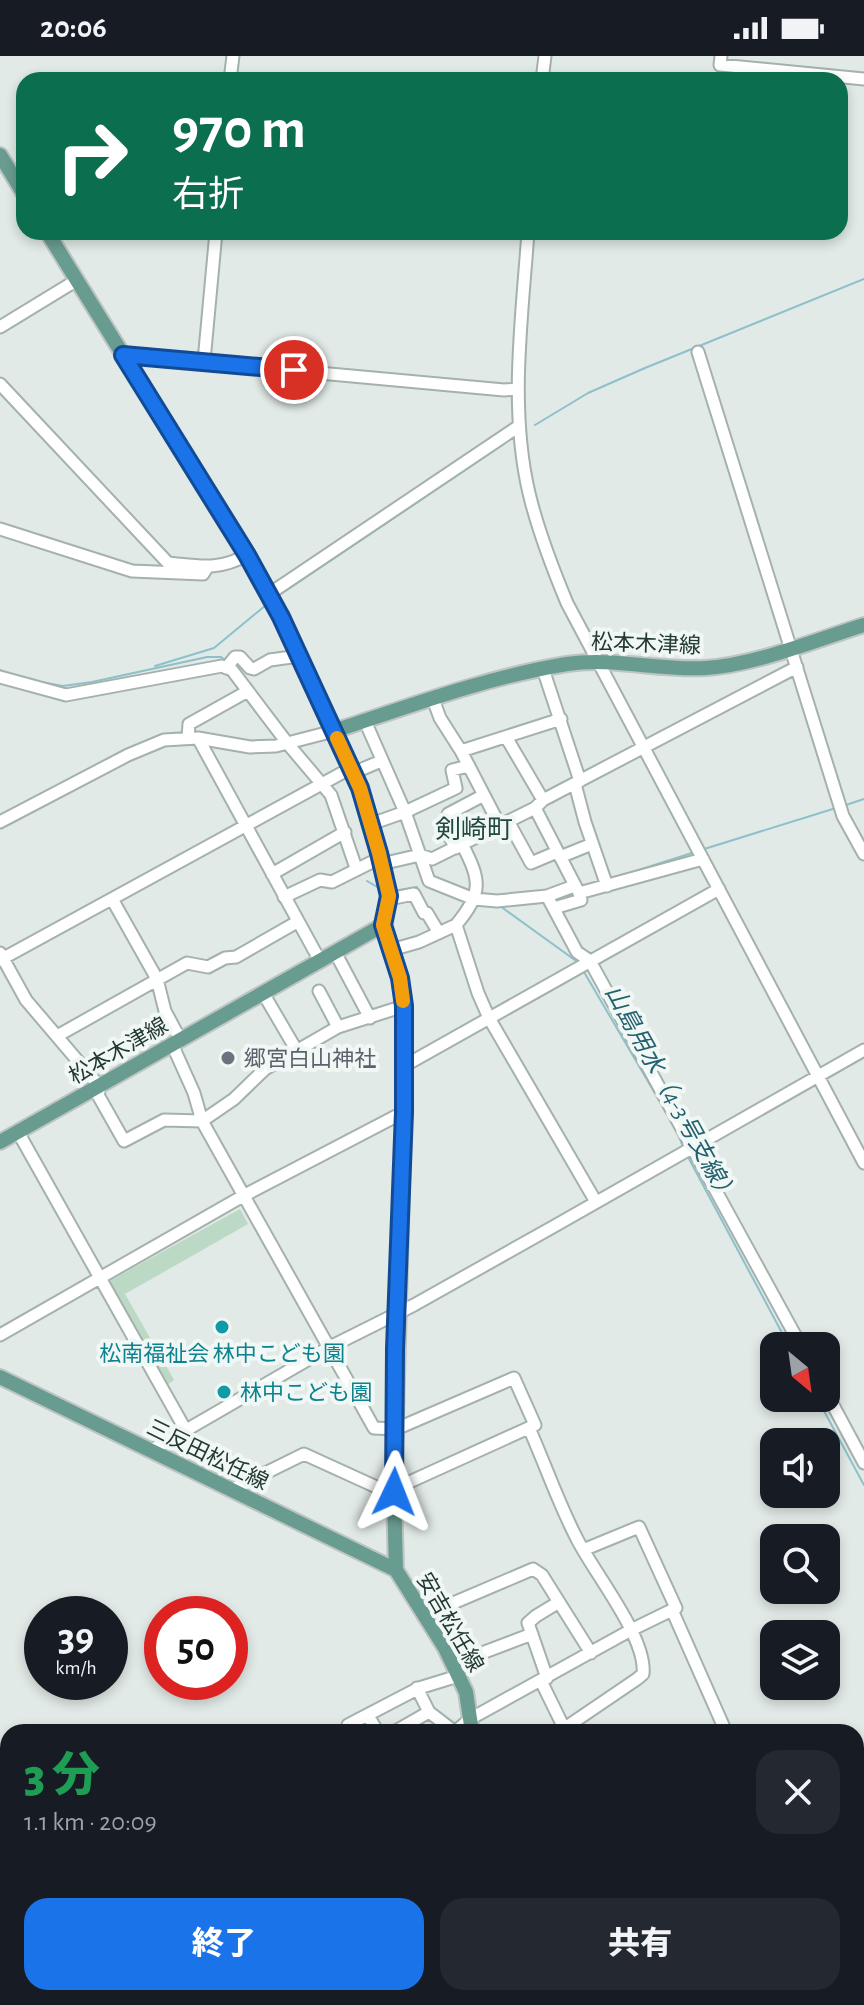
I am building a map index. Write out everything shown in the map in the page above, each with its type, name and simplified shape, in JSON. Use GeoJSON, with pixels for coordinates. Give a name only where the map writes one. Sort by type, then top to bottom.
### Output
{"type":"FeatureCollection","features":[{"type":"Feature","properties":{"kind":"main road"},"geometry":{"type":"LineString","coordinates":[[0,155],[16,173]]}},
{"type":"Feature","properties":{"kind":"main road"},"geometry":{"type":"LineString","coordinates":[[52,240],[247,555],[299,656],[352,770],[371,824],[388,893],[383,925]]}},
{"type":"Feature","properties":{"kind":"main road","name":"松本木津線"},"geometry":{"type":"LineString","coordinates":[[334,731],[433,699],[543,669],[600,662],[706,668],[740,663],[864,625]]}},
{"type":"Feature","properties":{"kind":"main road","name":"松本木津線"},"geometry":{"type":"LineString","coordinates":[[0,1142],[383,925]]}},
{"type":"Feature","properties":{"kind":"main road","name":"安吉松任線"},"geometry":{"type":"LineString","coordinates":[[383,925],[400,978],[404,1006],[394,1492],[396,1570],[425,1615],[466,1692],[471,1724]]}},
{"type":"Feature","properties":{"kind":"main road","name":"三反田松任線"},"geometry":{"type":"LineString","coordinates":[[0,1377],[396,1570]]}},
{"type":"Feature","properties":{"kind":"street"},"geometry":{"type":"LineString","coordinates":[[721,56],[720,65],[792,72]]}},
{"type":"Feature","properties":{"kind":"street"},"geometry":{"type":"LineString","coordinates":[[204,361],[215,240]]}},
{"type":"Feature","properties":{"kind":"street"},"geometry":{"type":"LineString","coordinates":[[527,240],[518,389],[519,426],[529,493],[550,562],[567,603],[864,1163]]}},
{"type":"Feature","properties":{"kind":"street"},"geometry":{"type":"LineString","coordinates":[[0,327],[77,280]]}},
{"type":"Feature","properties":{"kind":"street"},"geometry":{"type":"LineString","coordinates":[[698,352],[840,807],[864,854]]}},
{"type":"Feature","properties":{"kind":"street"},"geometry":{"type":"LineString","coordinates":[[123,355],[518,389]]}},
{"type":"Feature","properties":{"kind":"street"},"geometry":{"type":"LineString","coordinates":[[0,384],[168,563],[229,565],[247,555]]}},
{"type":"Feature","properties":{"kind":"street"},"geometry":{"type":"LineString","coordinates":[[269,594],[519,426]]}},
{"type":"Feature","properties":{"kind":"street"},"geometry":{"type":"LineString","coordinates":[[0,529],[132,571],[203,574],[208,566]]}},
{"type":"Feature","properties":{"kind":"street"},"geometry":{"type":"LineString","coordinates":[[0,677],[66,695],[229,665],[240,657],[254,669],[270,660],[299,656]]}},
{"type":"Feature","properties":{"kind":"street"},"geometry":{"type":"LineString","coordinates":[[229,665],[326,781],[356,868]]}},
{"type":"Feature","properties":{"kind":"street"},"geometry":{"type":"LineString","coordinates":[[284,897],[320,880],[332,882],[356,868],[380,861],[420,855],[432,859],[797,667]]}},
{"type":"Feature","properties":{"kind":"street"},"geometry":{"type":"LineString","coordinates":[[543,669],[561,719],[592,844],[606,882]]}},
{"type":"Feature","properties":{"kind":"street"},"geometry":{"type":"LineString","coordinates":[[248,691],[189,724],[193,738],[246,826],[320,961]]}},
{"type":"Feature","properties":{"kind":"street"},"geometry":{"type":"LineString","coordinates":[[433,699],[440,718],[484,795],[531,863],[592,844]]}},
{"type":"Feature","properties":{"kind":"street"},"geometry":{"type":"LineString","coordinates":[[461,751],[561,719]]}},
{"type":"Feature","properties":{"kind":"street"},"geometry":{"type":"LineString","coordinates":[[365,721],[405,812],[429,881],[474,899],[497,901],[577,891],[700,853]]}},
{"type":"Feature","properties":{"kind":"street"},"geometry":{"type":"LineString","coordinates":[[0,822],[149,744],[193,738],[250,747],[293,743],[334,731]]}},
{"type":"Feature","properties":{"kind":"street"},"geometry":{"type":"LineString","coordinates":[[506,737],[581,900],[554,908]]}},
{"type":"Feature","properties":{"kind":"street"},"geometry":{"type":"LineString","coordinates":[[381,761],[326,781],[1,957],[26,1000],[100,1087],[98,1095],[124,1141],[164,1120],[202,1121],[234,1099],[265,1069],[338,1027],[404,1006]]}},
{"type":"Feature","properties":{"kind":"street"},"geometry":{"type":"LineString","coordinates":[[371,824],[439,798],[456,788],[452,770],[469,766]]}},
{"type":"Feature","properties":{"kind":"street"},"geometry":{"type":"LineString","coordinates":[[448,814],[484,795]]}},
{"type":"Feature","properties":{"kind":"street"},"geometry":{"type":"LineString","coordinates":[[391,950],[419,942],[456,925],[478,890],[477,872],[445,829],[448,814],[439,798]]}},
{"type":"Feature","properties":{"kind":"street"},"geometry":{"type":"LineString","coordinates":[[272,874],[345,832]]}},
{"type":"Feature","properties":{"kind":"street"},"geometry":{"type":"LineString","coordinates":[[404,1066],[719,889]]}},
{"type":"Feature","properties":{"kind":"street"},"geometry":{"type":"LineString","coordinates":[[388,893],[414,894],[439,933]]}},
{"type":"Feature","properties":{"kind":"street"},"geometry":{"type":"LineString","coordinates":[[547,896],[793,1332]]}},
{"type":"Feature","properties":{"kind":"street"},"geometry":{"type":"LineString","coordinates":[[112,899],[157,979],[202,1121],[374,1428],[396,1429],[514,1378],[535,1425],[394,1492],[304,1454],[231,1490]]}},
{"type":"Feature","properties":{"kind":"street"},"geometry":{"type":"LineString","coordinates":[[57,1036],[187,963],[208,967],[225,958],[236,957],[297,922]]}},
{"type":"Feature","properties":{"kind":"street"},"geometry":{"type":"LineString","coordinates":[[456,925],[489,1018],[596,1202]]}},
{"type":"Feature","properties":{"kind":"street"},"geometry":{"type":"LineString","coordinates":[[335,952],[370,1018]]}},
{"type":"Feature","properties":{"kind":"street"},"geometry":{"type":"LineString","coordinates":[[319,991],[338,1027]]}},
{"type":"Feature","properties":{"kind":"street"},"geometry":{"type":"LineString","coordinates":[[263,993],[297,1051]]}},
{"type":"Feature","properties":{"kind":"street"},"geometry":{"type":"LineString","coordinates":[[150,1451],[328,1348],[397,1313],[864,1050]]}},
{"type":"Feature","properties":{"kind":"street"},"geometry":{"type":"LineString","coordinates":[[0,1335],[243,1196],[404,1112]]}},
{"type":"Feature","properties":{"kind":"street"},"geometry":{"type":"LineString","coordinates":[[18,1132],[185,1429]]}},
{"type":"Feature","properties":{"kind":"street"},"geometry":{"type":"LineString","coordinates":[[837,1412],[864,1463]]}},
{"type":"Feature","properties":{"kind":"street"},"geometry":{"type":"LineString","coordinates":[[529,1428],[583,1550],[631,1630],[645,1661],[643,1674],[571,1724]]}},
{"type":"Feature","properties":{"kind":"street"},"geometry":{"type":"LineString","coordinates":[[583,1550],[639,1527],[676,1608]]}},
{"type":"Feature","properties":{"kind":"street"},"geometry":{"type":"LineString","coordinates":[[425,1615],[529,1569],[542,1575],[591,1653]]}},
{"type":"Feature","properties":{"kind":"street"},"geometry":{"type":"LineString","coordinates":[[559,1602],[528,1623],[560,1724]]}},
{"type":"Feature","properties":{"kind":"street"},"geometry":{"type":"LineString","coordinates":[[474,1724],[544,1680],[672,1610],[722,1724]]}},
{"type":"Feature","properties":{"kind":"street"},"geometry":{"type":"LineString","coordinates":[[350,1724],[394,1699],[532,1634]]}},
{"type":"Feature","properties":{"kind":"street"},"geometry":{"type":"LineString","coordinates":[[417,1688],[429,1712],[445,1724]]}},
{"type":"Feature","properties":{"kind":"street"},"geometry":{"type":"LineString","coordinates":[[408,1724],[429,1712]]}},
{"type":"Feature","properties":{"kind":"street"},"geometry":{"type":"LineString","coordinates":[[368,1716],[373,1724]]}},
{"type":"Feature","properties":{"kind":"green space"},"geometry":{"type":"Polygon","coordinates":[[[240,1209],[248,1224],[125,1294],[174,1380],[164,1387],[106,1283],[240,1209]]]}},
{"type":"Feature","properties":{"kind":"waterway"},"geometry":{"type":"LineString","coordinates":[[535,425],[588,393],[864,279]]}},
{"type":"Feature","properties":{"kind":"waterway"},"geometry":{"type":"LineString","coordinates":[[278,596],[504,444]]}},
{"type":"Feature","properties":{"kind":"waterway"},"geometry":{"type":"LineString","coordinates":[[155,666],[214,648],[266,605]]}},
{"type":"Feature","properties":{"kind":"waterway"},"geometry":{"type":"LineString","coordinates":[[35,681],[63,686],[207,657],[225,660]]}},
{"type":"Feature","properties":{"kind":"waterway"},"geometry":{"type":"LineString","coordinates":[[0,670],[10,674]]}},
{"type":"Feature","properties":{"kind":"waterway"},"geometry":{"type":"LineString","coordinates":[[247,681],[292,739]]}},
{"type":"Feature","properties":{"kind":"waterway"},"geometry":{"type":"LineString","coordinates":[[846,805],[864,799]]}},
{"type":"Feature","properties":{"kind":"waterway"},"geometry":{"type":"LineString","coordinates":[[701,850],[836,808]]}},
{"type":"Feature","properties":{"kind":"waterway"},"geometry":{"type":"LineString","coordinates":[[617,877],[695,852]]}},
{"type":"Feature","properties":{"kind":"waterway"},"geometry":{"type":"LineString","coordinates":[[367,881],[379,888]]}},
{"type":"Feature","properties":{"kind":"waterway"},"geometry":{"type":"LineString","coordinates":[[393,891],[417,887]]}},
{"type":"Feature","properties":{"kind":"waterway"},"geometry":{"type":"LineString","coordinates":[[557,900],[574,892]]}},
{"type":"Feature","properties":{"kind":"waterway","name":"山島用水（4-3号支線）"},"geometry":{"type":"LineString","coordinates":[[500,906],[579,963]]}},
{"type":"Feature","properties":{"kind":"waterway","name":"山島用水（4-3号支線）"},"geometry":{"type":"LineString","coordinates":[[584,972],[677,1131],[683,1147]]}},
{"type":"Feature","properties":{"kind":"waterway","name":"山島用水（4-3号支線）"},"geometry":{"type":"LineString","coordinates":[[688,1157],[782,1332]]}},
{"type":"Feature","properties":{"kind":"waterway","name":"山島用水（4-3号支線）"},"geometry":{"type":"LineString","coordinates":[[825,1412],[864,1485]]}},
{"type":"Feature","properties":{"kind":"slow traffic"},"geometry":{"type":"LineString","coordinates":[[337,738],[360,788],[379,853],[389,896],[383,925],[400,978],[403,1001]]}},
{"type":"Feature","properties":{"kind":"place","name":"郷宮白山神社"},"geometry":{"type":"Point","coordinates":[228,1058]}},
{"type":"Feature","properties":{"kind":"place","name":"松南福祉会 林中こども園"},"geometry":{"type":"Point","coordinates":[222,1327]}},
{"type":"Feature","properties":{"kind":"place","name":"林中こども園"},"geometry":{"type":"Point","coordinates":[224,1392]}},
{"type":"Feature","properties":{"kind":"district","name":"剣崎町"},"geometry":{"type":"Point","coordinates":[474,829]}},
{"type":"Feature","properties":{"kind":"route"},"geometry":{"type":"LineString","coordinates":[[294,370],[123,355],[247,555],[281,617],[360,788],[379,853],[389,896],[383,925],[400,978],[404,1006],[394,1492]]}}]}
